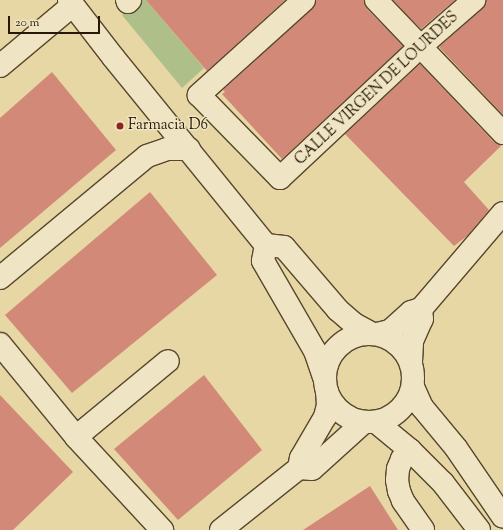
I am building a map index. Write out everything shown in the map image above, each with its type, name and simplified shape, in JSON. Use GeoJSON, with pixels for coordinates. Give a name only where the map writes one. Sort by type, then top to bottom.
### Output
{"type":"FeatureCollection","features":[{"type":"Feature","properties":{"kind":"street","name":"CALLE VIRGEN DE LOURDES"},"geometry":{"type":"LineString","coordinates":[[304,0],[199,95],[280,178],[420,47],[474,0]]}},
{"type":"Feature","properties":{"kind":"street"},"geometry":{"type":"LineString","coordinates":[[376,0],[503,133]]}},
{"type":"Feature","properties":{"kind":"street"},"geometry":{"type":"LineString","coordinates":[[0,66],[71,2],[113,57],[266,245],[284,247],[338,310],[354,324],[396,342],[405,351],[411,362],[414,374],[413,387],[404,406],[396,414],[387,419],[370,422],[352,419],[341,412],[333,404],[315,351],[263,261],[266,245]]}},
{"type":"Feature","properties":{"kind":"street"},"geometry":{"type":"LineString","coordinates":[[0,278],[147,156],[167,149],[189,150]]}},
{"type":"Feature","properties":{"kind":"street"},"geometry":{"type":"LineString","coordinates":[[221,530],[299,468],[301,458],[325,417],[328,405],[326,368],[331,356],[339,346],[349,339],[360,335],[390,331],[411,312],[421,309],[503,213]]}},
{"type":"Feature","properties":{"kind":"street"},"geometry":{"type":"LineString","coordinates":[[411,362],[412,341],[422,319],[421,309]]}},
{"type":"Feature","properties":{"kind":"street"},"geometry":{"type":"LineString","coordinates":[[0,344],[76,437],[162,530]]}},
{"type":"Feature","properties":{"kind":"street"},"geometry":{"type":"LineString","coordinates":[[76,437],[168,361]]}},
{"type":"Feature","properties":{"kind":"street"},"geometry":{"type":"LineString","coordinates":[[413,387],[422,407],[456,448],[503,517]]}},
{"type":"Feature","properties":{"kind":"street"},"geometry":{"type":"LineString","coordinates":[[370,422],[410,450],[444,483],[479,530]]}},
{"type":"Feature","properties":{"kind":"street"},"geometry":{"type":"LineString","coordinates":[[299,468],[312,469],[370,422]]}},
{"type":"Feature","properties":{"kind":"street"},"geometry":{"type":"LineString","coordinates":[[410,450],[402,458],[398,469],[397,480],[403,501],[423,530]]}},
{"type":"Feature","properties":{"kind":"green space"},"geometry":{"type":"Polygon","coordinates":[[[138,0],[146,0],[204,68],[182,88],[122,15],[138,0]]]}},
{"type":"Feature","properties":{"kind":"building"},"geometry":{"type":"Polygon","coordinates":[[[146,0],[285,0],[207,71],[146,0]]]}},
{"type":"Feature","properties":{"kind":"building"},"geometry":{"type":"Polygon","coordinates":[[[316,0],[364,0],[367,9],[403,46],[282,159],[222,94],[225,92],[223,90],[312,9],[316,0]]]}},
{"type":"Feature","properties":{"kind":"building"},"geometry":{"type":"Polygon","coordinates":[[[393,0],[455,0],[421,29],[393,0]]]}},
{"type":"Feature","properties":{"kind":"building"},"geometry":{"type":"Polygon","coordinates":[[[486,0],[503,0],[503,115],[439,47],[482,9],[486,0]]]}},
{"type":"Feature","properties":{"kind":"building"},"geometry":{"type":"Polygon","coordinates":[[[420,64],[494,142],[502,145],[464,182],[489,210],[467,236],[454,246],[345,134],[420,64]]]}},
{"type":"Feature","properties":{"kind":"building"},"geometry":{"type":"Polygon","coordinates":[[[52,72],[116,150],[0,248],[0,118],[52,72]]]}},
{"type":"Feature","properties":{"kind":"building"},"geometry":{"type":"Polygon","coordinates":[[[150,192],[217,275],[72,393],[5,315],[150,192]]]}},
{"type":"Feature","properties":{"kind":"building"},"geometry":{"type":"Polygon","coordinates":[[[204,375],[262,450],[178,520],[114,449],[204,375]]]}},
{"type":"Feature","properties":{"kind":"building"},"geometry":{"type":"Polygon","coordinates":[[[0,395],[73,472],[13,530],[0,530],[0,395]]]}},
{"type":"Feature","properties":{"kind":"building"},"geometry":{"type":"Polygon","coordinates":[[[370,486],[398,530],[303,530],[370,486]]]}},
{"type":"Feature","properties":{"kind":"place","name":"Farmacia D6"},"geometry":{"type":"Point","coordinates":[120,126]}}]}
